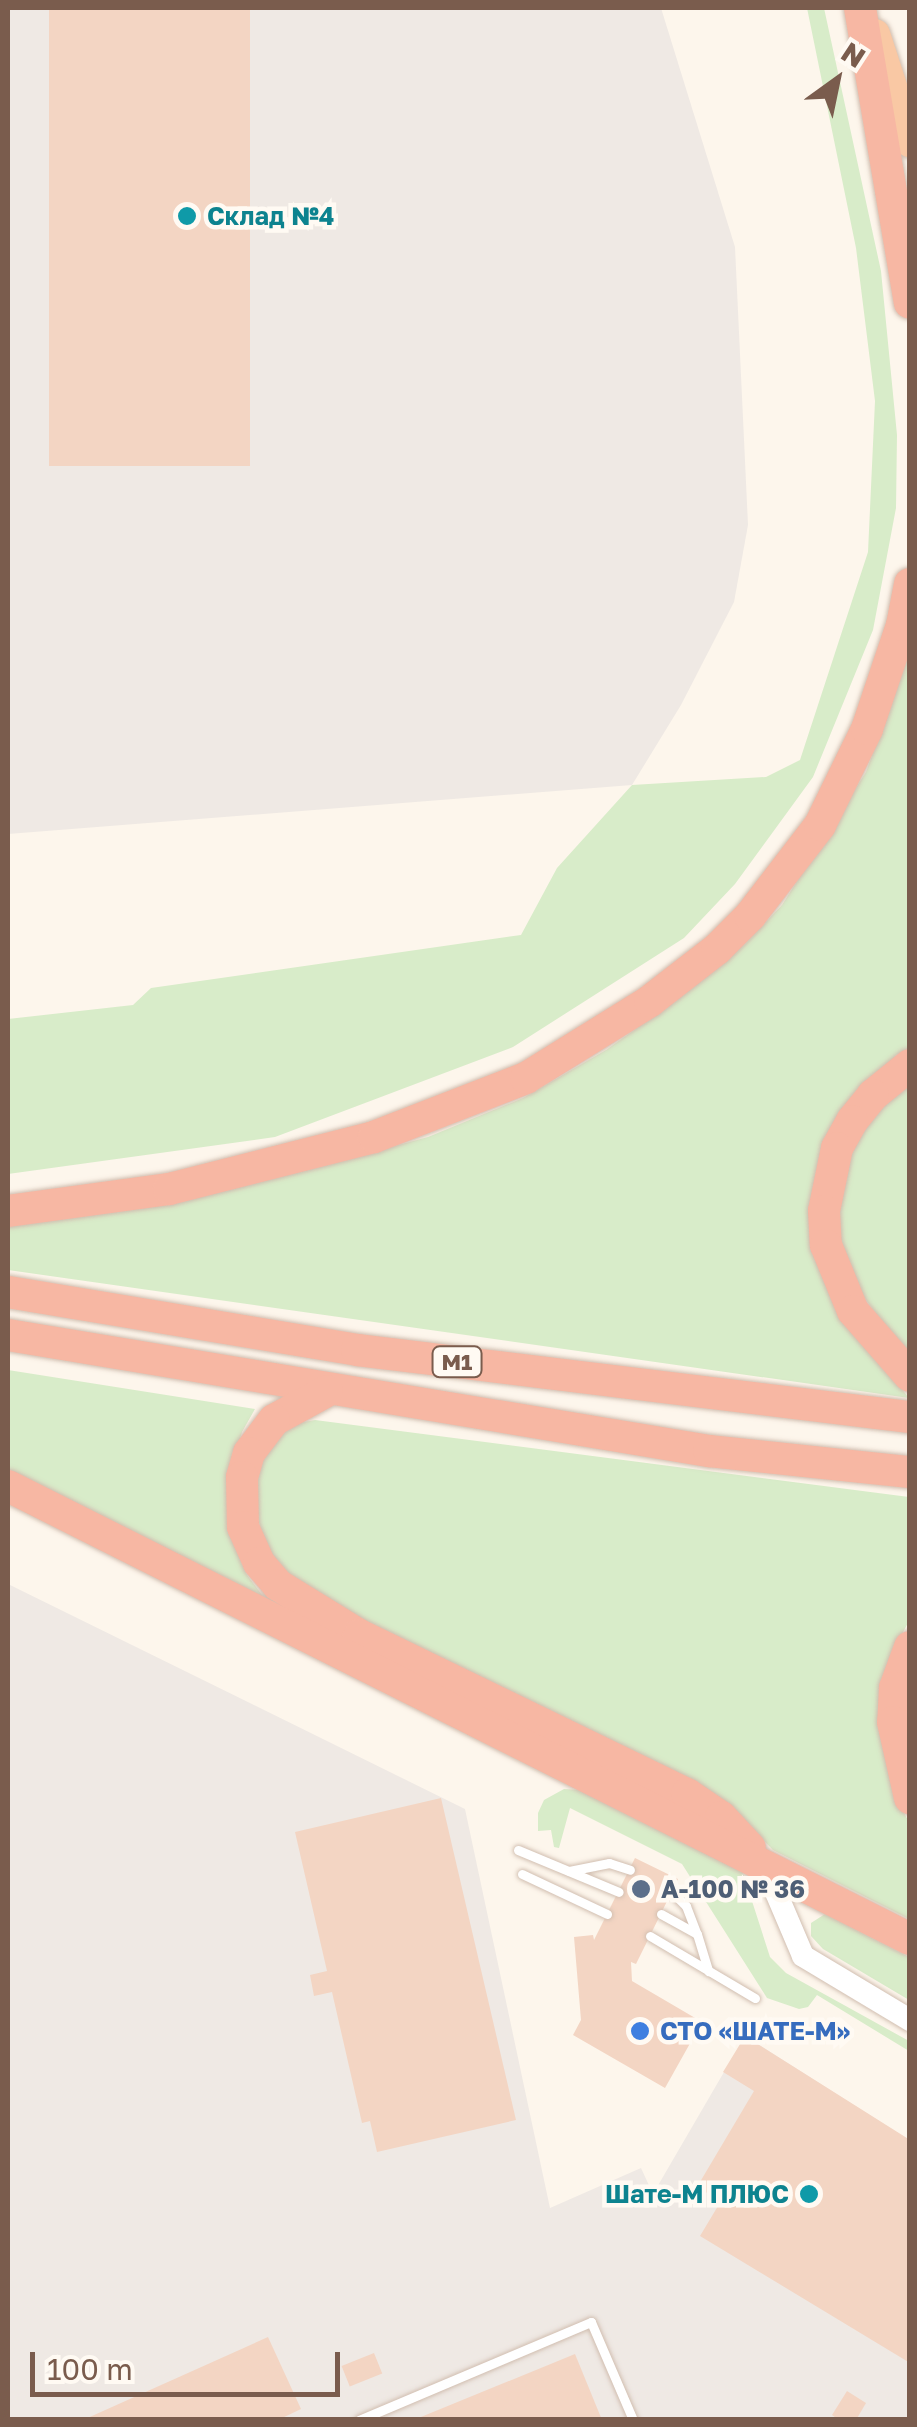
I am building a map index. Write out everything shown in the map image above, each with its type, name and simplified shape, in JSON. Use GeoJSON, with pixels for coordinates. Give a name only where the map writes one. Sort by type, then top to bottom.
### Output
{"type":"FeatureCollection","features":[{"type":"Feature","properties":{"kind":"highway"},"geometry":{"type":"LineString","coordinates":[[863,8],[910,142]]}},
{"type":"Feature","properties":{"kind":"highway"},"geometry":{"type":"LineString","coordinates":[[863,8],[910,303]]}},
{"type":"Feature","properties":{"kind":"highway"},"geometry":{"type":"LineString","coordinates":[[8,1211],[169,1189],[374,1137],[526,1078],[650,1001],[717,949],[750,916],[820,825],[867,729],[902,624],[910,584]]}},
{"type":"Feature","properties":{"kind":"highway"},"geometry":{"type":"LineString","coordinates":[[910,1065],[873,1095],[852,1120],[837,1148],[824,1212],[826,1245],[853,1311],[910,1376]]}},
{"type":"Feature","properties":{"kind":"highway","name":"М1"},"geometry":{"type":"LineString","coordinates":[[8,1292],[357,1350],[910,1417]]}},
{"type":"Feature","properties":{"kind":"highway","name":"М1"},"geometry":{"type":"LineString","coordinates":[[8,1335],[327,1391],[708,1451],[910,1472]]}},
{"type":"Feature","properties":{"kind":"highway"},"geometry":{"type":"LineString","coordinates":[[327,1391],[274,1420],[250,1454],[242,1478],[243,1527],[259,1563],[278,1585],[304,1606],[359,1635],[687,1794],[721,1817],[763,1862]]}},
{"type":"Feature","properties":{"kind":"highway"},"geometry":{"type":"LineString","coordinates":[[8,1486],[910,1939]]}},
{"type":"Feature","properties":{"kind":"highway"},"geometry":{"type":"LineString","coordinates":[[910,1647],[896,1688],[893,1722],[910,1798]]}},
{"type":"Feature","properties":{"kind":"street"},"geometry":{"type":"LineString","coordinates":[[763,1862],[803,1956],[910,2020]]}},
{"type":"Feature","properties":{"kind":"lane"},"geometry":{"type":"LineString","coordinates":[[518,1850],[619,1892]]}},
{"type":"Feature","properties":{"kind":"lane"},"geometry":{"type":"LineString","coordinates":[[569,1871],[609,1864],[630,1870]]}},
{"type":"Feature","properties":{"kind":"lane"},"geometry":{"type":"LineString","coordinates":[[522,1874],[607,1914]]}},
{"type":"Feature","properties":{"kind":"lane"},"geometry":{"type":"LineString","coordinates":[[672,1892],[686,1906],[708,1971]]}},
{"type":"Feature","properties":{"kind":"lane"},"geometry":{"type":"LineString","coordinates":[[661,1914],[697,1934]]}},
{"type":"Feature","properties":{"kind":"lane"},"geometry":{"type":"LineString","coordinates":[[650,1936],[754,1998]]}},
{"type":"Feature","properties":{"kind":"lane"},"geometry":{"type":"LineString","coordinates":[[359,2420],[591,2322],[633,2420]]}},
{"type":"Feature","properties":{"kind":"shaded area"},"geometry":{"type":"Polygon","coordinates":[[[8,8],[661,8],[735,247],[748,525],[734,602],[681,705],[632,785],[8,834],[8,8]]]}},
{"type":"Feature","properties":{"kind":"shaded area"},"geometry":{"type":"Polygon","coordinates":[[[8,1584],[465,1809],[550,2208],[641,2168],[653,2194],[745,2036],[909,2140],[909,2419],[8,2419],[8,1584]]]}},
{"type":"Feature","properties":{"kind":"green space"},"geometry":{"type":"Polygon","coordinates":[[[807,8],[824,8],[881,271],[897,435],[896,508],[873,630],[813,777],[735,884],[684,938],[513,1047],[275,1137],[8,1174],[8,1019],[133,1005],[151,988],[521,935],[557,868],[632,785],[766,777],[800,760],[868,552],[875,401],[856,248],[807,8]]]}},
{"type":"Feature","properties":{"kind":"green space"},"geometry":{"type":"Polygon","coordinates":[[[909,653],[909,1048],[896,1055],[815,1174],[873,1354],[909,1398],[8,1270],[8,1222],[331,1163],[428,1137],[523,1098],[606,1050],[678,999],[745,944],[782,905],[866,772],[909,653]]]}},
{"type":"Feature","properties":{"kind":"green space"},"geometry":{"type":"Polygon","coordinates":[[[909,1080],[909,1352],[887,1330],[851,1278],[837,1225],[838,1177],[860,1125],[909,1080]]]}},
{"type":"Feature","properties":{"kind":"green space"},"geometry":{"type":"Polygon","coordinates":[[[8,1370],[255,1409],[242,1432],[231,1470],[232,1541],[247,1575],[268,1603],[8,1469],[8,1370]]]}},
{"type":"Feature","properties":{"kind":"green space"},"geometry":{"type":"Polygon","coordinates":[[[315,1420],[909,1497],[909,1621],[895,1647],[898,1802],[909,1822],[909,1919],[773,1850],[731,1807],[322,1601],[280,1566],[264,1541],[258,1518],[257,1478],[264,1453],[293,1424],[315,1420]]]}},
{"type":"Feature","properties":{"kind":"green space"},"geometry":{"type":"Polygon","coordinates":[[[564,1789],[580,1790],[742,1870],[770,1957],[786,1973],[909,2041],[909,2051],[817,1995],[808,2007],[799,2009],[767,1998],[682,1864],[570,1808],[559,1848],[554,1847],[551,1830],[538,1831],[538,1813],[544,1800],[564,1789]]]}},
{"type":"Feature","properties":{"kind":"green space"},"geometry":{"type":"Polygon","coordinates":[[[825,1914],[909,1957],[909,2000],[823,1949],[811,1936],[811,1923],[825,1914]]]}},
{"type":"Feature","properties":{"kind":"building","name":"Склад №4"},"geometry":{"type":"Polygon","coordinates":[[[49,8],[250,8],[250,466],[49,466],[49,8]]]}},
{"type":"Feature","properties":{"kind":"building"},"geometry":{"type":"Polygon","coordinates":[[[441,1798],[516,2120],[377,2152],[370,2121],[362,2123],[332,1992],[314,1996],[310,1975],[327,1971],[295,1832],[441,1798]]]}},
{"type":"Feature","properties":{"kind":"building"},"geometry":{"type":"Polygon","coordinates":[[[635,1858],[678,1879],[636,1964],[631,1962],[632,1981],[702,2022],[665,2088],[573,2035],[581,2020],[574,1937],[593,1935],[594,1940],[635,1858]]]}},
{"type":"Feature","properties":{"kind":"building","name":"Шате-М ПЛЮС"},"geometry":{"type":"Polygon","coordinates":[[[745,2036],[910,2140],[910,2363],[700,2236],[721,2201],[697,2187],[754,2091],[723,2072],[745,2036]]]}},
{"type":"Feature","properties":{"kind":"building"},"geometry":{"type":"Polygon","coordinates":[[[268,2337],[301,2409],[278,2420],[83,2420],[268,2337]]]}},
{"type":"Feature","properties":{"kind":"building"},"geometry":{"type":"Polygon","coordinates":[[[374,2353],[382,2373],[350,2387],[342,2366],[374,2353]]]}},
{"type":"Feature","properties":{"kind":"building"},"geometry":{"type":"Polygon","coordinates":[[[575,2354],[602,2420],[416,2420],[416,2419],[575,2354]]]}},
{"type":"Feature","properties":{"kind":"building"},"geometry":{"type":"Polygon","coordinates":[[[847,2391],[866,2403],[856,2420],[839,2420],[832,2415],[847,2391]]]}},
{"type":"Feature","properties":{"kind":"place","name":"Склад №4"},"geometry":{"type":"Point","coordinates":[187,216]}},
{"type":"Feature","properties":{"kind":"place","name":"А-100 № 36"},"geometry":{"type":"Point","coordinates":[641,1889]}},
{"type":"Feature","properties":{"kind":"place","name":"СТО «ШАТЕ-М»"},"geometry":{"type":"Point","coordinates":[640,2031]}},
{"type":"Feature","properties":{"kind":"place","name":"Шате-М ПЛЮС"},"geometry":{"type":"Point","coordinates":[809,2194]}}]}
